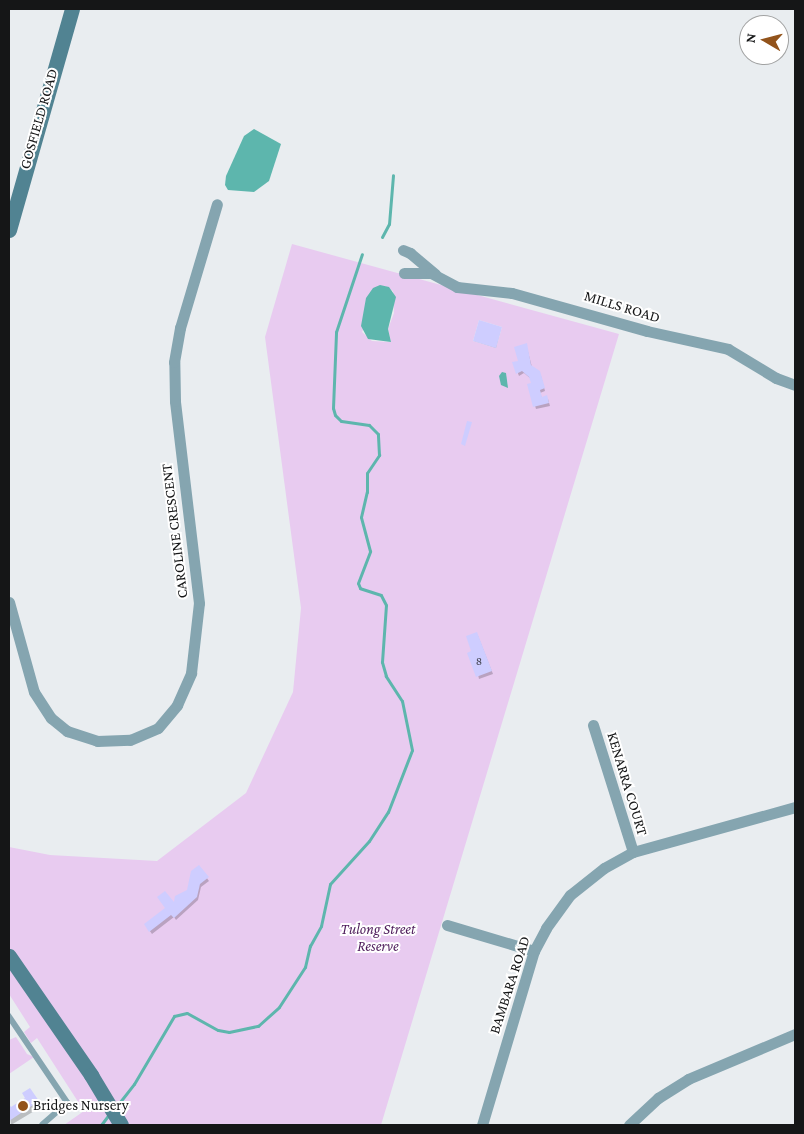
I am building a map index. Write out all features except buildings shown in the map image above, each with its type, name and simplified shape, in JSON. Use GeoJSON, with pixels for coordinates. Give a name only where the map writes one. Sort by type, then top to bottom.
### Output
{"type":"FeatureCollection","features":[{"type":"Feature","properties":{"kind":"street","name":"GOSFIELD ROAD"},"geometry":{"type":"LineString","coordinates":[[9,230],[72,9]]}},
{"type":"Feature","properties":{"kind":"street","name":"CAROLINE CRESCENT"},"geometry":{"type":"LineString","coordinates":[[9,602],[34,692],[51,718],[67,731],[97,741],[130,740],[158,728],[183,695],[196,644],[199,588],[175,401],[174,362],[180,328],[217,204]]}},
{"type":"Feature","properties":{"kind":"street","name":"MILLS ROAD"},"geometry":{"type":"LineString","coordinates":[[403,250],[410,253],[435,275],[457,287],[512,293],[647,331],[728,349],[772,376],[795,386]]}},
{"type":"Feature","properties":{"kind":"street","name":"MILLS ROAD"},"geometry":{"type":"LineString","coordinates":[[404,273],[435,275]]}},
{"type":"Feature","properties":{"kind":"street","name":"KENARRA COURT"},"geometry":{"type":"LineString","coordinates":[[593,725],[633,852]]}},
{"type":"Feature","properties":{"kind":"street","name":"BAMBARA ROAD"},"geometry":{"type":"LineString","coordinates":[[482,1125],[534,951],[546,928],[570,895],[604,868],[633,852],[795,807]]}},
{"type":"Feature","properties":{"kind":"street"},"geometry":{"type":"LineString","coordinates":[[447,925],[534,951]]}},
{"type":"Feature","properties":{"kind":"street"},"geometry":{"type":"LineString","coordinates":[[9,956],[120,1122]]}},
{"type":"Feature","properties":{"kind":"street"},"geometry":{"type":"LineString","coordinates":[[629,1125],[658,1098],[688,1079],[795,1034]]}},
{"type":"Feature","properties":{"kind":"lane"},"geometry":{"type":"LineString","coordinates":[[9,1016],[68,1104],[42,1125]]}},
{"type":"Feature","properties":{"kind":"green space","name":"Tulong Street Reserve"},"geometry":{"type":"Polygon","coordinates":[[[292,244],[619,334],[381,1125],[129,1125],[9,949],[9,847],[50,855],[157,861],[246,793],[293,692],[301,608],[265,337],[292,244]],[[385,286],[362,332],[372,341],[391,342],[388,329],[394,313],[393,291],[385,286]],[[479,320],[473,341],[496,348],[502,327],[479,320]]]}},
{"type":"Feature","properties":{"kind":"green space"},"geometry":{"type":"Polygon","coordinates":[[[9,963],[116,1125],[64,1125],[84,1111],[37,1038],[31,1043],[24,1032],[30,1027],[9,994],[9,963]]]}},
{"type":"Feature","properties":{"kind":"green space"},"geometry":{"type":"Polygon","coordinates":[[[16,1037],[27,1054],[34,1057],[9,1074],[9,1040],[16,1037]]]}},
{"type":"Feature","properties":{"kind":"shaded area"},"geometry":{"type":"Polygon","coordinates":[[[254,129],[281,144],[269,181],[254,192],[228,190],[225,185],[226,176],[244,136],[254,129]]]}},
{"type":"Feature","properties":{"kind":"shaded area"},"geometry":{"type":"Polygon","coordinates":[[[380,285],[389,287],[396,297],[388,329],[391,342],[368,339],[361,326],[366,298],[373,288],[380,285]]]}},
{"type":"Feature","properties":{"kind":"shaded area"},"geometry":{"type":"Polygon","coordinates":[[[502,372],[506,373],[508,388],[501,385],[499,376],[502,372]]]}},
{"type":"Feature","properties":{"kind":"waterway"},"geometry":{"type":"LineString","coordinates":[[382,237],[389,224],[393,175]]}},
{"type":"Feature","properties":{"kind":"waterway"},"geometry":{"type":"LineString","coordinates":[[116,1107],[134,1084],[174,1016],[187,1013],[218,1030],[229,1032],[258,1026],[279,1007],[305,967],[310,946],[321,926],[330,884],[369,841],[388,812],[412,750],[402,701],[386,676],[382,662],[386,605],[381,595],[360,588],[358,583],[370,551],[361,517],[367,492],[367,473],[379,455],[378,434],[369,425],[341,421],[335,415],[333,408],[336,332],[362,254]]}},
{"type":"Feature","properties":{"kind":"waterway"},"geometry":{"type":"LineString","coordinates":[[101,1125],[110,1113]]}},
{"type":"Feature","properties":{"kind":"place","name":"Bridges Nursery"},"geometry":{"type":"Point","coordinates":[23,1106]}}]}
